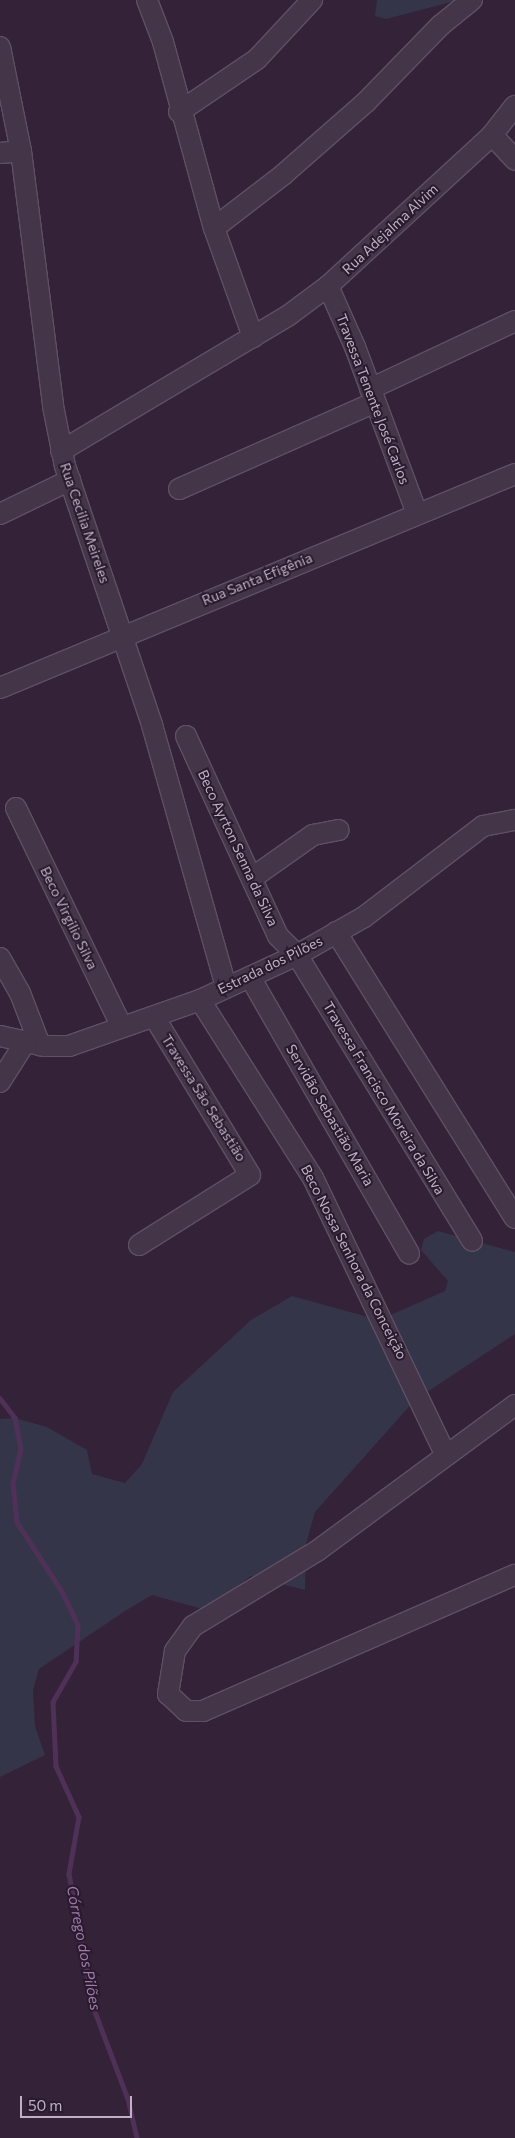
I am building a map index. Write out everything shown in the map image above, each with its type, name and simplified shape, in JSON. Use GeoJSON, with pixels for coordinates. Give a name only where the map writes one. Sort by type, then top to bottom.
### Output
{"type":"FeatureCollection","features":[{"type":"Feature","properties":{"kind":"street"},"geometry":{"type":"LineString","coordinates":[[148,0],[163,42],[180,112],[214,228],[253,337]]}},
{"type":"Feature","properties":{"kind":"street"},"geometry":{"type":"LineString","coordinates":[[180,112],[257,59],[312,0]]}},
{"type":"Feature","properties":{"kind":"street"},"geometry":{"type":"LineString","coordinates":[[214,228],[284,174],[366,102],[441,25],[472,0]]}},
{"type":"Feature","properties":{"kind":"street","name":"Rua Cecilia Meireles"},"geometry":{"type":"LineString","coordinates":[[0,47],[21,151],[61,451],[122,634],[226,987]]}},
{"type":"Feature","properties":{"kind":"street","name":"Rua Adejalma Alvim"},"geometry":{"type":"LineString","coordinates":[[61,451],[253,337],[328,286],[492,135],[515,106]]}},
{"type":"Feature","properties":{"kind":"street"},"geometry":{"type":"LineString","coordinates":[[492,135],[515,160]]}},
{"type":"Feature","properties":{"kind":"street"},"geometry":{"type":"LineString","coordinates":[[0,153],[21,151]]}},
{"type":"Feature","properties":{"kind":"street","name":"Travessa Tenente José Carlos"},"geometry":{"type":"LineString","coordinates":[[328,286],[417,514]]}},
{"type":"Feature","properties":{"kind":"street"},"geometry":{"type":"LineString","coordinates":[[179,488],[372,395],[515,321]]}},
{"type":"Feature","properties":{"kind":"street","name":"Rua Santa Efigênia"},"geometry":{"type":"LineString","coordinates":[[0,688],[122,634],[515,474]]}},
{"type":"Feature","properties":{"kind":"street"},"geometry":{"type":"LineString","coordinates":[[0,514],[70,480]]}},
{"type":"Feature","properties":{"kind":"street","name":"Beco Ayrton Senna da Silva"},"geometry":{"type":"LineString","coordinates":[[186,736],[278,936],[297,955]]}},
{"type":"Feature","properties":{"kind":"street","name":"Beco Virgilio Silva"},"geometry":{"type":"LineString","coordinates":[[16,808],[122,1027]]}},
{"type":"Feature","properties":{"kind":"street","name":"Estrada dos Pilões"},"geometry":{"type":"LineString","coordinates":[[0,1036],[33,1043],[69,1046],[122,1027],[155,1018],[200,1000],[297,955],[391,900],[483,826],[515,820]]}},
{"type":"Feature","properties":{"kind":"street"},"geometry":{"type":"LineString","coordinates":[[252,878],[313,835],[339,830]]}},
{"type":"Feature","properties":{"kind":"street"},"geometry":{"type":"LineString","coordinates":[[336,932],[515,1218]]}},
{"type":"Feature","properties":{"kind":"street","name":"Travessa Francisco Moreira da Silva"},"geometry":{"type":"LineString","coordinates":[[297,955],[472,1241]]}},
{"type":"Feature","properties":{"kind":"street"},"geometry":{"type":"LineString","coordinates":[[0,958],[20,993],[33,1043],[0,1082]]}},
{"type":"Feature","properties":{"kind":"street","name":"Servidão Sebastião Maria"},"geometry":{"type":"LineString","coordinates":[[250,977],[409,1253]]}},
{"type":"Feature","properties":{"kind":"street","name":"Beco Nossa Senhora da Conceição"},"geometry":{"type":"LineString","coordinates":[[200,1000],[313,1178],[446,1455]]}},
{"type":"Feature","properties":{"kind":"street","name":"Travessa São Sebastião"},"geometry":{"type":"LineString","coordinates":[[139,1245],[247,1180],[249,1171],[155,1018]]}},
{"type":"Feature","properties":{"kind":"street"},"geometry":{"type":"LineString","coordinates":[[515,1405],[318,1551],[193,1626],[175,1651],[168,1694],[186,1711],[203,1712],[515,1575]]}},
{"type":"Feature","properties":{"kind":"shaded area"},"geometry":{"type":"Polygon","coordinates":[[[377,0],[459,0],[386,19],[375,16],[377,0]]]}},
{"type":"Feature","properties":{"kind":"shaded area"},"geometry":{"type":"Polygon","coordinates":[[[438,1231],[515,1252],[515,1334],[415,1400],[315,1512],[306,1544],[305,1590],[251,1576],[206,1610],[152,1595],[125,1611],[39,1669],[33,1690],[35,1726],[45,1755],[0,1777],[0,1419],[15,1418],[47,1427],[87,1450],[92,1474],[125,1483],[142,1464],[173,1392],[251,1320],[292,1296],[379,1320],[445,1291],[448,1281],[421,1250],[424,1239],[438,1231]]]}},
{"type":"Feature","properties":{"kind":"waterway","name":"Córrego dos Pilões"},"geometry":{"type":"LineString","coordinates":[[0,1398],[15,1418],[21,1449],[13,1484],[17,1522],[63,1593],[78,1625],[76,1662],[53,1702],[56,1766],[79,1817],[69,1874],[94,2009],[128,2099],[137,2138]]}}]}
